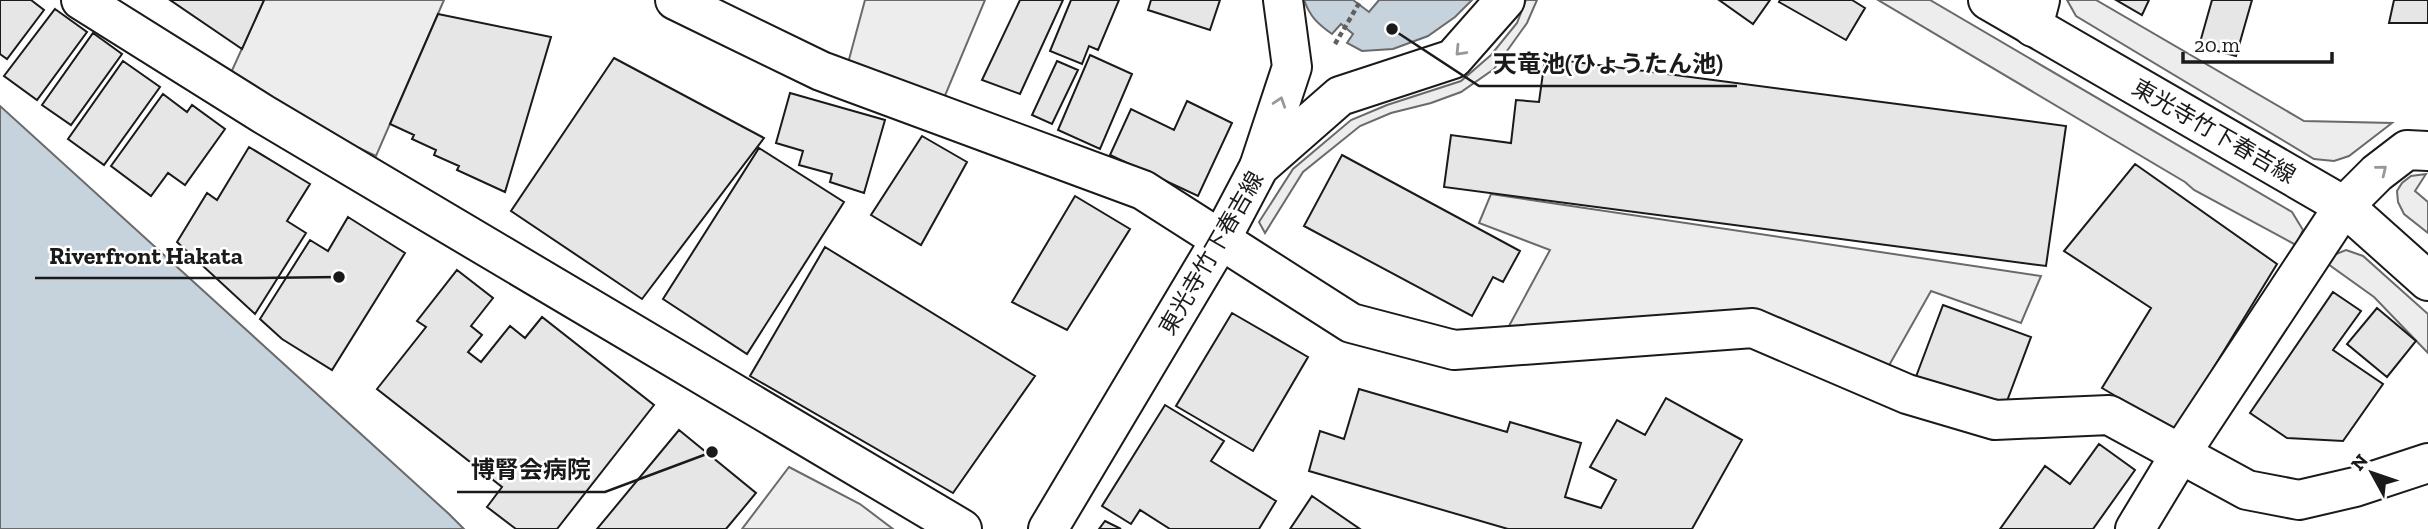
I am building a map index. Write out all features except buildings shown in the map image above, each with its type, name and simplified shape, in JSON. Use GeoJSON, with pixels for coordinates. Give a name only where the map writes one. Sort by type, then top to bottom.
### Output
{"type":"FeatureCollection","features":[{"type":"Feature","properties":{"kind":"street"},"geometry":{"type":"LineString","coordinates":[[81,0],[263,114],[962,529]]}},
{"type":"Feature","properties":{"kind":"street"},"geometry":{"type":"LineString","coordinates":[[675,0],[821,71],[1143,190],[1351,324],[1454,350],[1752,328],[1906,394],[1995,419],[2109,415],[2247,490],[2299,500],[2355,487],[2428,463]]}},
{"type":"Feature","properties":{"kind":"street"},"geometry":{"type":"LineString","coordinates":[[1259,167],[1292,67],[1283,0]]}},
{"type":"Feature","properties":{"kind":"street","name":"東光寺竹下春吉線"},"geometry":{"type":"LineString","coordinates":[[1048,529],[1221,239],[1259,167],[1340,96],[1453,59],[1505,0]]}},
{"type":"Feature","properties":{"kind":"street","name":"東光寺竹下春吉線"},"geometry":{"type":"LineString","coordinates":[[1988,0],[2037,13],[2344,206],[2428,281]]}},
{"type":"Feature","properties":{"kind":"street"},"geometry":{"type":"LineString","coordinates":[[2135,529],[2181,453],[2344,206],[2377,173],[2407,150],[2428,151]]}},
{"type":"Feature","properties":{"kind":"path"},"geometry":{"type":"LineString","coordinates":[[1337,41],[1362,0]]}},
{"type":"Feature","properties":{"kind":"shaded area"},"geometry":{"type":"Polygon","coordinates":[[[264,0],[444,0],[376,156],[333,136],[229,77],[264,0]]]}},
{"type":"Feature","properties":{"kind":"shaded area"},"geometry":{"type":"Polygon","coordinates":[[[865,0],[985,0],[944,98],[848,63],[865,0]]]}},
{"type":"Feature","properties":{"kind":"shaded area"},"geometry":{"type":"Polygon","coordinates":[[[1304,0],[1353,0],[1369,12],[1379,0],[1472,0],[1455,17],[1428,36],[1393,49],[1362,51],[1347,43],[1353,34],[1341,24],[1332,34],[1323,27],[1312,16],[1304,0]]]}},
{"type":"Feature","properties":{"kind":"shaded area"},"geometry":{"type":"Polygon","coordinates":[[[1526,0],[1537,0],[1527,23],[1494,69],[1461,92],[1391,113],[1360,126],[1303,172],[1265,233],[1259,222],[1293,169],[1351,120],[1387,105],[1461,81],[1491,55],[1517,23],[1526,0]]]}},
{"type":"Feature","properties":{"kind":"shaded area"},"geometry":{"type":"Polygon","coordinates":[[[1878,0],[1930,0],[2292,212],[2303,230],[2296,245],[2194,190],[2185,182],[1878,0]]]}},
{"type":"Feature","properties":{"kind":"shaded area"},"geometry":{"type":"Polygon","coordinates":[[[2067,0],[2096,0],[2304,121],[2392,123],[2349,156],[2334,161],[2314,159],[2076,16],[2067,0]]]}},
{"type":"Feature","properties":{"kind":"shaded area"},"geometry":{"type":"Polygon","coordinates":[[[0,106],[449,514],[464,529],[0,529],[0,106]]]}},
{"type":"Feature","properties":{"kind":"shaded area"},"geometry":{"type":"Polygon","coordinates":[[[2426,174],[2415,191],[2428,202],[2428,233],[2404,214],[2398,202],[2397,191],[2411,176],[2426,174]]]}},
{"type":"Feature","properties":{"kind":"shaded area"},"geometry":{"type":"Polygon","coordinates":[[[1491,194],[2041,276],[2021,323],[1931,291],[1887,369],[1745,318],[1509,326],[1550,250],[1479,223],[1491,194]]]}},
{"type":"Feature","properties":{"kind":"shaded area"},"geometry":{"type":"Polygon","coordinates":[[[2346,250],[2363,256],[2428,314],[2428,353],[2374,297],[2328,264],[2336,254],[2346,250]]]}},
{"type":"Feature","properties":{"kind":"shaded area"},"geometry":{"type":"Polygon","coordinates":[[[789,467],[860,504],[893,529],[742,529],[789,467]]]}},
{"type":"Feature","properties":{"kind":"place","name":"天竜池(ひょうたん池)"},"geometry":{"type":"Point","coordinates":[1392,29]}},
{"type":"Feature","properties":{"kind":"place","name":"Riverfront Hakata"},"geometry":{"type":"Point","coordinates":[339,277]}},
{"type":"Feature","properties":{"kind":"place","name":"博腎会病院"},"geometry":{"type":"Point","coordinates":[712,452]}}]}
